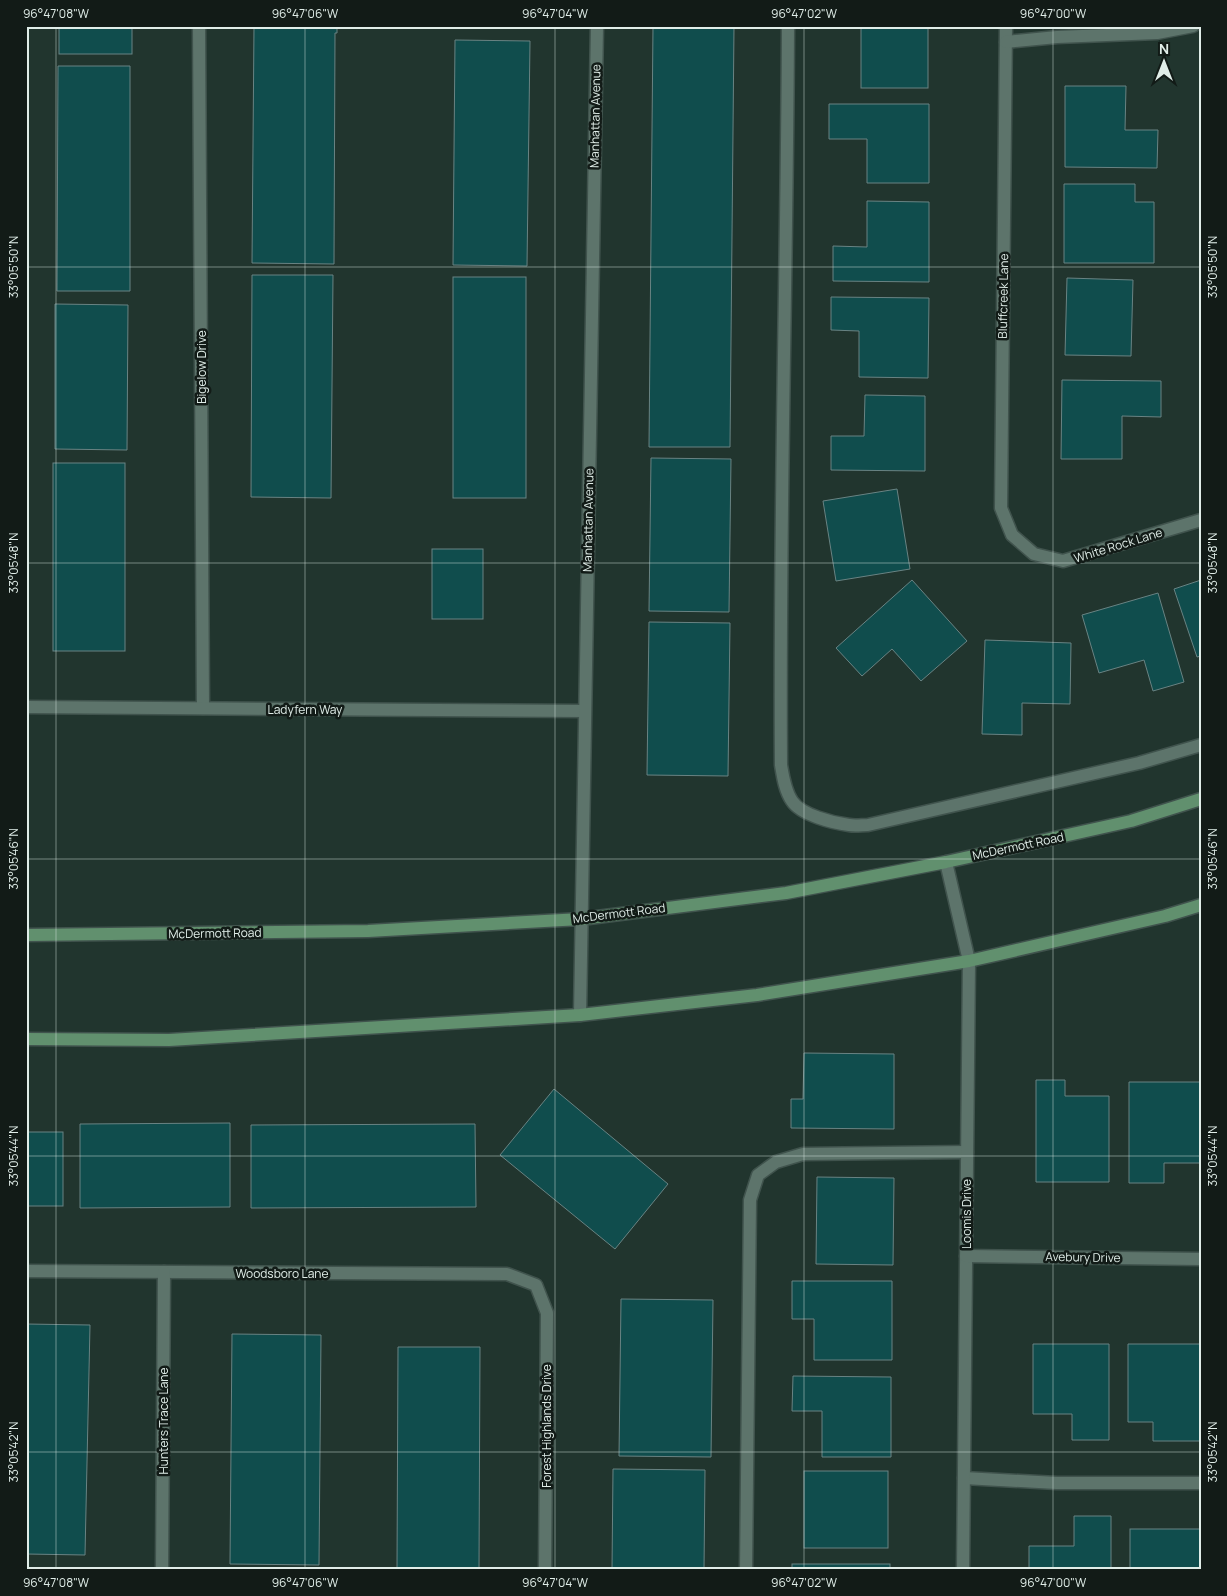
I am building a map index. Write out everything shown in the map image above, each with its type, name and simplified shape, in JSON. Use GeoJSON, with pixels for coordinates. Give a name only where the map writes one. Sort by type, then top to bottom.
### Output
{"type":"FeatureCollection","features":[{"type":"Feature","properties":{"kind":"main road","name":"McDermott Road"},"geometry":{"type":"LineString","coordinates":[[26,935],[368,932],[581,919],[786,893],[946,862],[1131,821],[1201,799]]}},
{"type":"Feature","properties":{"kind":"main road"},"geometry":{"type":"LineString","coordinates":[[26,1039],[169,1040],[580,1015],[757,996],[969,961],[1165,916],[1201,905]]}},
{"type":"Feature","properties":{"kind":"street","name":"Bigelow Drive"},"geometry":{"type":"LineString","coordinates":[[198,26],[203,708]]}},
{"type":"Feature","properties":{"kind":"street","name":"Manhattan Avenue"},"geometry":{"type":"LineString","coordinates":[[580,1015],[597,26]]}},
{"type":"Feature","properties":{"kind":"street"},"geometry":{"type":"LineString","coordinates":[[788,26],[780,765],[784,782],[793,802],[804,811],[824,820],[850,825],[868,825],[1139,763],[1201,745]]}},
{"type":"Feature","properties":{"kind":"street","name":"Bluffcreek Lane"},"geometry":{"type":"LineString","coordinates":[[1006,26],[1001,508],[1012,535],[1034,554]]}},
{"type":"Feature","properties":{"kind":"street"},"geometry":{"type":"LineString","coordinates":[[1006,42],[1057,37],[1157,33],[1193,26]]}},
{"type":"Feature","properties":{"kind":"street","name":"White Rock Lane"},"geometry":{"type":"LineString","coordinates":[[1034,554],[1063,561],[1201,520]]}},
{"type":"Feature","properties":{"kind":"street","name":"Ladyfern Way"},"geometry":{"type":"LineString","coordinates":[[26,706],[584,711]]}},
{"type":"Feature","properties":{"kind":"street","name":"Loomis Drive"},"geometry":{"type":"LineString","coordinates":[[946,862],[969,961],[963,1570]]}},
{"type":"Feature","properties":{"kind":"street"},"geometry":{"type":"LineString","coordinates":[[746,1570],[750,1200],[758,1175],[776,1162],[803,1154],[967,1152]]}},
{"type":"Feature","properties":{"kind":"street","name":"Avebury Drive"},"geometry":{"type":"LineString","coordinates":[[966,1256],[1201,1259]]}},
{"type":"Feature","properties":{"kind":"street","name":"Woodsboro Lane"},"geometry":{"type":"LineString","coordinates":[[26,1271],[507,1274],[536,1286]]}},
{"type":"Feature","properties":{"kind":"street","name":"Hunters Trace Lane"},"geometry":{"type":"LineString","coordinates":[[162,1570],[164,1272]]}},
{"type":"Feature","properties":{"kind":"street","name":"Forest Highlands Drive"},"geometry":{"type":"LineString","coordinates":[[536,1286],[547,1313],[545,1570]]}},
{"type":"Feature","properties":{"kind":"street"},"geometry":{"type":"LineString","coordinates":[[964,1478],[1057,1483],[1201,1483]]}},
{"type":"Feature","properties":{"kind":"building"},"geometry":{"type":"Polygon","coordinates":[[[59,26],[132,26],[132,54],[59,54],[59,26]]]}},
{"type":"Feature","properties":{"kind":"building"},"geometry":{"type":"Polygon","coordinates":[[[254,26],[337,26],[337,33],[335,33],[334,264],[252,263],[254,26]]]}},
{"type":"Feature","properties":{"kind":"building"},"geometry":{"type":"Polygon","coordinates":[[[653,26],[734,26],[730,447],[649,447],[653,26]]]}},
{"type":"Feature","properties":{"kind":"building"},"geometry":{"type":"Polygon","coordinates":[[[861,26],[928,26],[928,88],[861,88],[861,26]]]}},
{"type":"Feature","properties":{"kind":"building"},"geometry":{"type":"Polygon","coordinates":[[[455,40],[530,41],[527,266],[453,265],[455,40]]]}},
{"type":"Feature","properties":{"kind":"building"},"geometry":{"type":"Polygon","coordinates":[[[58,66],[130,66],[130,291],[57,291],[58,66]]]}},
{"type":"Feature","properties":{"kind":"building"},"geometry":{"type":"Polygon","coordinates":[[[1065,86],[1126,86],[1125,130],[1158,130],[1157,168],[1065,167],[1065,86]]]}},
{"type":"Feature","properties":{"kind":"building"},"geometry":{"type":"Polygon","coordinates":[[[829,104],[929,104],[929,183],[867,183],[867,139],[829,139],[829,104]]]}},
{"type":"Feature","properties":{"kind":"building"},"geometry":{"type":"Polygon","coordinates":[[[1064,184],[1135,184],[1135,202],[1154,202],[1154,263],[1064,263],[1064,184]]]}},
{"type":"Feature","properties":{"kind":"building"},"geometry":{"type":"Polygon","coordinates":[[[867,201],[929,202],[929,282],[833,281],[833,246],[867,247],[867,201]]]}},
{"type":"Feature","properties":{"kind":"building"},"geometry":{"type":"Polygon","coordinates":[[[252,275],[333,275],[331,498],[251,497],[252,275]]]}},
{"type":"Feature","properties":{"kind":"building"},"geometry":{"type":"Polygon","coordinates":[[[453,277],[526,277],[526,498],[453,498],[453,277]]]}},
{"type":"Feature","properties":{"kind":"building"},"geometry":{"type":"Polygon","coordinates":[[[1067,278],[1133,280],[1131,356],[1065,355],[1067,278]]]}},
{"type":"Feature","properties":{"kind":"building"},"geometry":{"type":"Polygon","coordinates":[[[831,297],[929,298],[928,378],[859,377],[859,331],[831,330],[831,297]]]}},
{"type":"Feature","properties":{"kind":"building"},"geometry":{"type":"Polygon","coordinates":[[[55,304],[128,305],[127,450],[55,449],[55,304]]]}},
{"type":"Feature","properties":{"kind":"building"},"geometry":{"type":"Polygon","coordinates":[[[1062,380],[1161,381],[1161,417],[1122,416],[1122,459],[1061,459],[1062,380]]]}},
{"type":"Feature","properties":{"kind":"building"},"geometry":{"type":"Polygon","coordinates":[[[865,395],[925,396],[925,471],[831,470],[831,436],[864,436],[865,395]]]}},
{"type":"Feature","properties":{"kind":"building"},"geometry":{"type":"Polygon","coordinates":[[[651,458],[731,459],[729,612],[649,611],[651,458]]]}},
{"type":"Feature","properties":{"kind":"building"},"geometry":{"type":"Polygon","coordinates":[[[53,463],[125,463],[125,651],[53,651],[53,463]]]}},
{"type":"Feature","properties":{"kind":"building"},"geometry":{"type":"Polygon","coordinates":[[[897,489],[910,569],[836,581],[823,501],[897,489]]]}},
{"type":"Feature","properties":{"kind":"building"},"geometry":{"type":"Polygon","coordinates":[[[432,549],[483,549],[483,619],[432,619],[432,549]]]}},
{"type":"Feature","properties":{"kind":"building"},"geometry":{"type":"Polygon","coordinates":[[[912,580],[967,641],[921,681],[892,649],[862,676],[836,648],[912,580]]]}},
{"type":"Feature","properties":{"kind":"building"},"geometry":{"type":"Polygon","coordinates":[[[1201,580],[1201,656],[1197,657],[1174,589],[1201,580]]]}},
{"type":"Feature","properties":{"kind":"building"},"geometry":{"type":"Polygon","coordinates":[[[1158,593],[1184,682],[1153,691],[1144,660],[1099,673],[1082,615],[1158,593]]]}},
{"type":"Feature","properties":{"kind":"building"},"geometry":{"type":"Polygon","coordinates":[[[649,622],[730,623],[728,776],[647,775],[649,622]]]}},
{"type":"Feature","properties":{"kind":"building"},"geometry":{"type":"Polygon","coordinates":[[[985,640],[1071,643],[1070,704],[1022,703],[1022,735],[982,734],[985,640]]]}},
{"type":"Feature","properties":{"kind":"building"},"geometry":{"type":"Polygon","coordinates":[[[804,1053],[894,1054],[894,1129],[791,1128],[791,1099],[803,1099],[804,1053]]]}},
{"type":"Feature","properties":{"kind":"building"},"geometry":{"type":"Polygon","coordinates":[[[1036,1080],[1065,1080],[1065,1096],[1109,1096],[1109,1182],[1036,1182],[1036,1080]]]}},
{"type":"Feature","properties":{"kind":"building"},"geometry":{"type":"Polygon","coordinates":[[[1129,1082],[1201,1082],[1201,1163],[1164,1163],[1164,1183],[1129,1183],[1129,1082]]]}},
{"type":"Feature","properties":{"kind":"building"},"geometry":{"type":"Polygon","coordinates":[[[554,1089],[668,1184],[615,1249],[500,1155],[554,1089]]]}},
{"type":"Feature","properties":{"kind":"building"},"geometry":{"type":"Polygon","coordinates":[[[230,1123],[230,1207],[80,1208],[80,1124],[230,1123]]]}},
{"type":"Feature","properties":{"kind":"building"},"geometry":{"type":"Polygon","coordinates":[[[475,1124],[476,1207],[251,1208],[251,1125],[475,1124]]]}},
{"type":"Feature","properties":{"kind":"building"},"geometry":{"type":"Polygon","coordinates":[[[26,1132],[63,1132],[63,1206],[26,1206],[26,1132]]]}},
{"type":"Feature","properties":{"kind":"building"},"geometry":{"type":"Polygon","coordinates":[[[817,1177],[894,1178],[893,1265],[816,1264],[817,1177]]]}},
{"type":"Feature","properties":{"kind":"building"},"geometry":{"type":"Polygon","coordinates":[[[792,1281],[892,1281],[892,1360],[814,1360],[814,1319],[792,1319],[792,1281]]]}},
{"type":"Feature","properties":{"kind":"building"},"geometry":{"type":"Polygon","coordinates":[[[621,1299],[713,1300],[711,1457],[619,1456],[621,1299]]]}},
{"type":"Feature","properties":{"kind":"building"},"geometry":{"type":"Polygon","coordinates":[[[26,1324],[90,1325],[85,1555],[26,1554],[26,1324]]]}},
{"type":"Feature","properties":{"kind":"building"},"geometry":{"type":"Polygon","coordinates":[[[232,1334],[321,1335],[319,1565],[230,1564],[232,1334]]]}},
{"type":"Feature","properties":{"kind":"building"},"geometry":{"type":"Polygon","coordinates":[[[1033,1344],[1109,1344],[1109,1440],[1072,1440],[1072,1414],[1033,1414],[1033,1344]]]}},
{"type":"Feature","properties":{"kind":"building"},"geometry":{"type":"Polygon","coordinates":[[[1128,1344],[1201,1344],[1201,1441],[1153,1441],[1153,1422],[1128,1422],[1128,1344]]]}},
{"type":"Feature","properties":{"kind":"building"},"geometry":{"type":"Polygon","coordinates":[[[398,1347],[480,1347],[479,1570],[397,1570],[398,1347]]]}},
{"type":"Feature","properties":{"kind":"building"},"geometry":{"type":"Polygon","coordinates":[[[793,1376],[891,1377],[891,1457],[822,1457],[822,1411],[792,1411],[793,1376]]]}},
{"type":"Feature","properties":{"kind":"building"},"geometry":{"type":"Polygon","coordinates":[[[613,1469],[705,1470],[704,1570],[612,1570],[613,1469]]]}},
{"type":"Feature","properties":{"kind":"building"},"geometry":{"type":"Polygon","coordinates":[[[804,1471],[888,1471],[888,1548],[804,1548],[804,1471]]]}},
{"type":"Feature","properties":{"kind":"building"},"geometry":{"type":"Polygon","coordinates":[[[1074,1516],[1111,1516],[1111,1570],[1029,1570],[1029,1546],[1074,1546],[1074,1516]]]}},
{"type":"Feature","properties":{"kind":"building"},"geometry":{"type":"Polygon","coordinates":[[[1130,1529],[1200,1529],[1200,1570],[1130,1570],[1130,1529]]]}},
{"type":"Feature","properties":{"kind":"building"},"geometry":{"type":"Polygon","coordinates":[[[792,1564],[890,1564],[890,1570],[792,1570],[792,1564]]]}},
{"type":"Feature","properties":{"kind":"building"},"geometry":{"type":"Polygon","coordinates":[[[26,1568],[91,1568],[91,1570],[26,1570],[26,1568]]]}}]}
